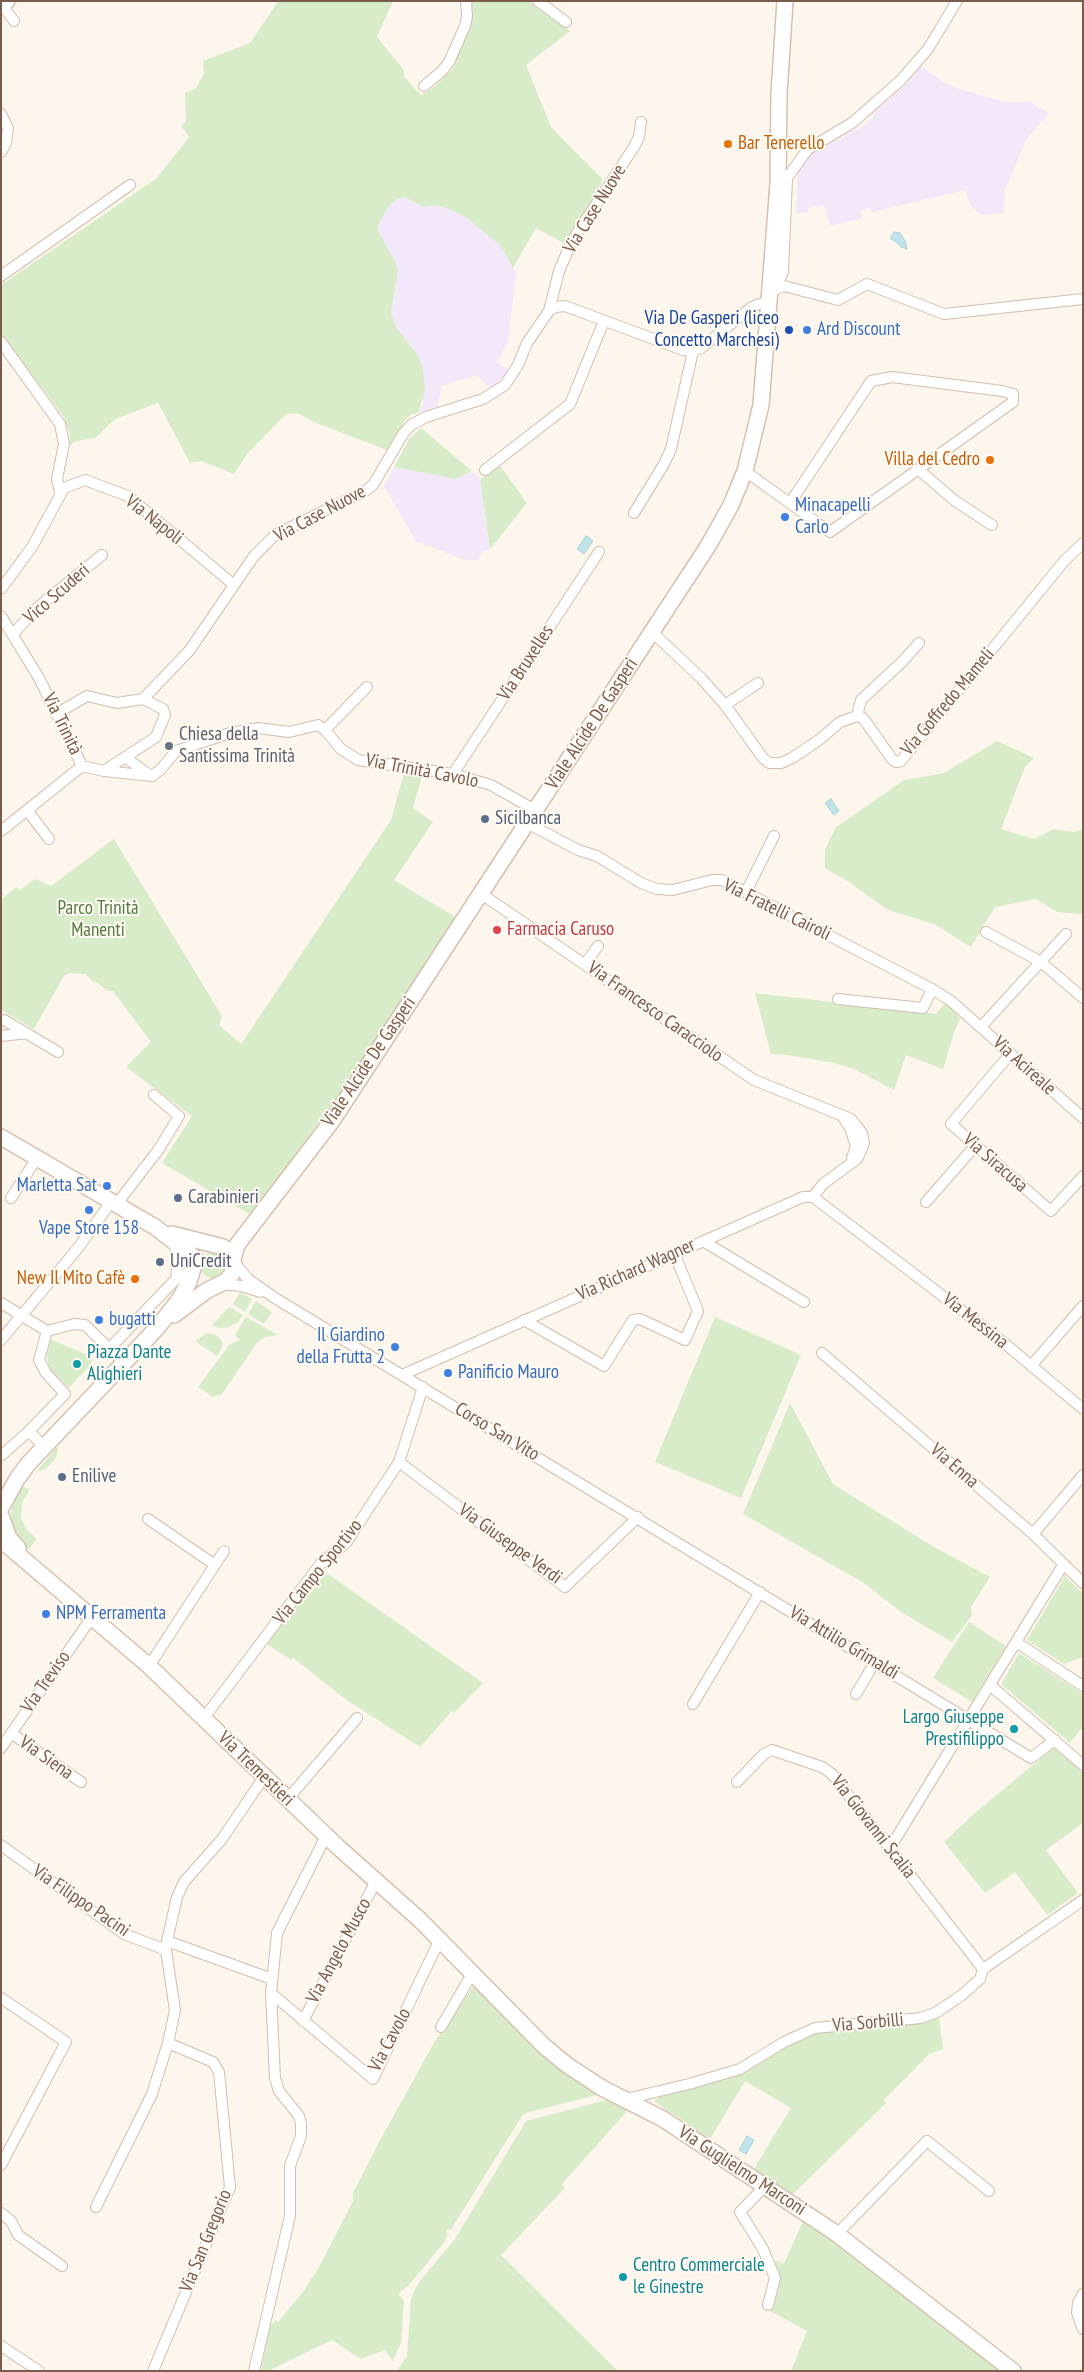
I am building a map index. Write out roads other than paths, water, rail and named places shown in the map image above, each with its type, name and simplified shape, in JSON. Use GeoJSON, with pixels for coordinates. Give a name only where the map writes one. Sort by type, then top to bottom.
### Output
{"type":"FeatureCollection","features":[{"type":"Feature","properties":{"kind":"main road"},"geometry":{"type":"LineString","coordinates":[[770,293],[782,181],[779,94],[784,1]]}},
{"type":"Feature","properties":{"kind":"main road"},"geometry":{"type":"LineString","coordinates":[[770,293],[775,118],[779,94]]}},
{"type":"Feature","properties":{"kind":"main road","name":"Viale Alcide De Gasperi"},"geometry":{"type":"LineString","coordinates":[[264,1210],[332,1121],[652,632],[726,515],[745,471],[762,405],[770,293]]}},
{"type":"Feature","properties":{"kind":"main road"},"geometry":{"type":"LineString","coordinates":[[1,1137],[155,1227],[182,1238],[225,1249],[233,1260]]}},
{"type":"Feature","properties":{"kind":"main road"},"geometry":{"type":"LineString","coordinates":[[1,1507],[28,1464],[124,1364],[180,1300],[194,1264],[203,1249],[229,1239],[264,1210]]}},
{"type":"Feature","properties":{"kind":"main road"},"geometry":{"type":"LineString","coordinates":[[157,1328],[187,1304],[232,1274],[237,1245],[264,1210]]}},
{"type":"Feature","properties":{"kind":"main road"},"geometry":{"type":"LineString","coordinates":[[155,1227],[174,1242],[194,1264],[197,1275],[202,1280],[211,1284],[219,1284]]}},
{"type":"Feature","properties":{"kind":"main road"},"geometry":{"type":"LineString","coordinates":[[1,1483],[28,1464]]}},
{"type":"Feature","properties":{"kind":"main road"},"geometry":{"type":"LineString","coordinates":[[1,1516],[9,1538],[36,1568]]}},
{"type":"Feature","properties":{"kind":"main road"},"geometry":{"type":"LineString","coordinates":[[1,1540],[36,1568]]}},
{"type":"Feature","properties":{"kind":"main road","name":"Via Tremestieri"},"geometry":{"type":"LineString","coordinates":[[36,1568],[149,1666],[287,1800],[440,1939],[472,1974]]}},
{"type":"Feature","properties":{"kind":"main road","name":"Via Guglielmo Marconi"},"geometry":{"type":"LineString","coordinates":[[472,1974],[544,2046],[567,2065],[602,2088],[662,2119],[837,2234],[1013,2371]]}},
{"type":"Feature","properties":{"kind":"street"},"geometry":{"type":"LineString","coordinates":[[424,86],[442,71],[448,62],[465,26],[467,16],[466,1]]}},
{"type":"Feature","properties":{"kind":"street"},"geometry":{"type":"LineString","coordinates":[[538,1],[566,22]]}},
{"type":"Feature","properties":{"kind":"street"},"geometry":{"type":"LineString","coordinates":[[752,307],[759,304],[770,293],[783,272],[782,181],[808,149],[852,123],[901,80],[928,49],[957,1]]}},
{"type":"Feature","properties":{"kind":"street"},"geometry":{"type":"LineString","coordinates":[[3,4],[14,21]]}},
{"type":"Feature","properties":{"kind":"street"},"geometry":{"type":"LineString","coordinates":[[1,114],[8,128],[6,143],[1,152]]}},
{"type":"Feature","properties":{"kind":"street","name":"Via Case Nuove"},"geometry":{"type":"LineString","coordinates":[[143,699],[189,651],[254,556],[275,535],[365,491],[373,485],[403,434],[411,426],[426,417],[483,399],[505,385],[518,365],[527,343],[549,311],[559,271],[572,241],[634,147],[639,137],[641,122]]}},
{"type":"Feature","properties":{"kind":"street"},"geometry":{"type":"LineString","coordinates":[[1,276],[130,185]]}},
{"type":"Feature","properties":{"kind":"street"},"geometry":{"type":"LineString","coordinates":[[783,272],[797,288]]}},
{"type":"Feature","properties":{"kind":"street"},"geometry":{"type":"LineString","coordinates":[[549,311],[555,307],[565,306],[683,350],[693,351],[701,348],[770,293],[784,286],[838,300],[867,284],[944,314],[1083,299]]}},
{"type":"Feature","properties":{"kind":"street"},"geometry":{"type":"LineString","coordinates":[[485,470],[570,404],[604,321]]}},
{"type":"Feature","properties":{"kind":"street"},"geometry":{"type":"LineString","coordinates":[[1,342],[60,424],[64,444],[56,478],[60,494],[32,547],[1,589]]}},
{"type":"Feature","properties":{"kind":"street"},"geometry":{"type":"LineString","coordinates":[[634,513],[671,449],[693,351]]}},
{"type":"Feature","properties":{"kind":"street"},"geometry":{"type":"LineString","coordinates":[[745,471],[830,532],[1013,402],[1013,394],[892,377],[882,377],[871,381],[790,503]]}},
{"type":"Feature","properties":{"kind":"street"},"geometry":{"type":"LineString","coordinates":[[918,469],[955,501],[992,525]]}},
{"type":"Feature","properties":{"kind":"street","name":"Via Napoli"},"geometry":{"type":"LineString","coordinates":[[60,494],[64,488],[85,480],[128,496],[234,585]]}},
{"type":"Feature","properties":{"kind":"street","name":"Via Goffredo Mameli"},"geometry":{"type":"LineString","coordinates":[[857,716],[863,718],[892,759],[896,762],[901,761],[1065,560],[1083,542]]}},
{"type":"Feature","properties":{"kind":"street","name":"Via Bruxelles"},"geometry":{"type":"LineString","coordinates":[[453,774],[598,552]]}},
{"type":"Feature","properties":{"kind":"street","name":"Vico Scuderi"},"geometry":{"type":"LineString","coordinates":[[13,634],[38,608],[102,555]]}},
{"type":"Feature","properties":{"kind":"street","name":"Via Trinità"},"geometry":{"type":"LineString","coordinates":[[1,616],[39,678],[82,766],[104,771],[152,776]]}},
{"type":"Feature","properties":{"kind":"street"},"geometry":{"type":"LineString","coordinates":[[652,632],[701,678],[725,705],[763,758],[774,763],[792,758],[819,740],[840,722],[857,716],[861,700],[903,661],[919,643]]}},
{"type":"Feature","properties":{"kind":"street"},"geometry":{"type":"LineString","coordinates":[[725,705],[758,683]]}},
{"type":"Feature","properties":{"kind":"street"},"geometry":{"type":"LineString","coordinates":[[126,758],[152,776],[161,769],[176,751],[228,734],[258,728],[289,732],[311,725],[318,725],[325,730],[367,687]]}},
{"type":"Feature","properties":{"kind":"street"},"geometry":{"type":"LineString","coordinates":[[56,714],[87,696],[117,704],[143,699],[163,709],[164,715],[156,737],[104,771]]}},
{"type":"Feature","properties":{"kind":"street","name":"Via Trinità Cavolo"},"geometry":{"type":"LineString","coordinates":[[325,730],[341,749],[358,760],[453,774],[491,785],[535,810]]}},
{"type":"Feature","properties":{"kind":"street"},"geometry":{"type":"LineString","coordinates":[[3,826],[27,810],[82,766]]}},
{"type":"Feature","properties":{"kind":"street"},"geometry":{"type":"LineString","coordinates":[[27,810],[49,839]]}},
{"type":"Feature","properties":{"kind":"street","name":"Via Fratelli Cairoli"},"geometry":{"type":"LineString","coordinates":[[527,823],[578,850],[597,856],[641,883],[657,890],[673,890],[712,880],[722,880],[932,989],[951,1001],[965,1014]]}},
{"type":"Feature","properties":{"kind":"street"},"geometry":{"type":"LineString","coordinates":[[746,892],[774,836]]}},
{"type":"Feature","properties":{"kind":"street","name":"Via Francesco Caracciolo"},"geometry":{"type":"LineString","coordinates":[[480,893],[754,1080],[839,1113],[855,1123],[862,1133],[864,1143],[857,1159],[823,1184],[813,1197]]}},
{"type":"Feature","properties":{"kind":"street"},"geometry":{"type":"LineString","coordinates":[[986,932],[1041,962],[1083,998]]}},
{"type":"Feature","properties":{"kind":"street"},"geometry":{"type":"LineString","coordinates":[[981,1027],[1066,934]]}},
{"type":"Feature","properties":{"kind":"street"},"geometry":{"type":"LineString","coordinates":[[585,964],[598,946]]}},
{"type":"Feature","properties":{"kind":"street"},"geometry":{"type":"LineString","coordinates":[[838,999],[922,1008],[932,989]]}},
{"type":"Feature","properties":{"kind":"street","name":"Via Acireale"},"geometry":{"type":"LineString","coordinates":[[965,1014],[1083,1118]]}},
{"type":"Feature","properties":{"kind":"street"},"geometry":{"type":"LineString","coordinates":[[3,1019],[58,1052]]}},
{"type":"Feature","properties":{"kind":"street"},"geometry":{"type":"LineString","coordinates":[[1,1036],[7,1029],[3,1019]]}},
{"type":"Feature","properties":{"kind":"street"},"geometry":{"type":"LineString","coordinates":[[1,1036],[27,1033]]}},
{"type":"Feature","properties":{"kind":"street","name":"Via Siracusa"},"geometry":{"type":"LineString","coordinates":[[1010,1054],[951,1124],[1051,1211],[1083,1176]]}},
{"type":"Feature","properties":{"kind":"street"},"geometry":{"type":"LineString","coordinates":[[1,1340],[159,1150],[179,1116],[154,1095]]}},
{"type":"Feature","properties":{"kind":"street"},"geometry":{"type":"LineString","coordinates":[[926,1202],[975,1146]]}},
{"type":"Feature","properties":{"kind":"street"},"geometry":{"type":"LineString","coordinates":[[11,1198],[37,1158]]}},
{"type":"Feature","properties":{"kind":"street","name":"Via Richard Wagner"},"geometry":{"type":"LineString","coordinates":[[402,1375],[803,1196],[813,1197]]}},
{"type":"Feature","properties":{"kind":"street","name":"Via Messina"},"geometry":{"type":"LineString","coordinates":[[813,1197],[865,1235],[1031,1366],[1083,1410]]}},
{"type":"Feature","properties":{"kind":"street"},"geometry":{"type":"LineString","coordinates":[[702,1241],[804,1302]]}},
{"type":"Feature","properties":{"kind":"street"},"geometry":{"type":"LineString","coordinates":[[174,1242],[178,1258],[176,1279]]}},
{"type":"Feature","properties":{"kind":"street"},"geometry":{"type":"LineString","coordinates":[[524,1320],[604,1366],[633,1320],[640,1318],[685,1340],[698,1311],[674,1254]]}},
{"type":"Feature","properties":{"kind":"street"},"geometry":{"type":"LineString","coordinates":[[233,1260],[248,1279],[275,1298]]}},
{"type":"Feature","properties":{"kind":"street"},"geometry":{"type":"LineString","coordinates":[[109,1349],[176,1279],[194,1264]]}},
{"type":"Feature","properties":{"kind":"street"},"geometry":{"type":"LineString","coordinates":[[219,1284],[242,1286],[275,1298]]}},
{"type":"Feature","properties":{"kind":"street","name":"Corso San Vito"},"geometry":{"type":"LineString","coordinates":[[275,1298],[720,1567]]}},
{"type":"Feature","properties":{"kind":"street"},"geometry":{"type":"LineString","coordinates":[[1,1303],[44,1329],[74,1324],[85,1326],[124,1364]]}},
{"type":"Feature","properties":{"kind":"street"},"geometry":{"type":"LineString","coordinates":[[1031,1366],[1083,1306]]}},
{"type":"Feature","properties":{"kind":"street"},"geometry":{"type":"LineString","coordinates":[[2,1455],[29,1431],[65,1394],[46,1373],[39,1360],[44,1329]]}},
{"type":"Feature","properties":{"kind":"street","name":"Via Enna"},"geometry":{"type":"LineString","coordinates":[[822,1353],[1032,1534],[1083,1583]]}},
{"type":"Feature","properties":{"kind":"street","name":"Via Campo Sportivo"},"geometry":{"type":"LineString","coordinates":[[204,1718],[321,1563],[347,1542],[399,1462],[423,1387]]}},
{"type":"Feature","properties":{"kind":"street"},"geometry":{"type":"LineString","coordinates":[[29,1431],[44,1447]]}},
{"type":"Feature","properties":{"kind":"street","name":"Via Giuseppe Verdi"},"geometry":{"type":"LineString","coordinates":[[399,1462],[565,1587],[638,1517]]}},
{"type":"Feature","properties":{"kind":"street"},"geometry":{"type":"LineString","coordinates":[[1032,1534],[1083,1475]]}},
{"type":"Feature","properties":{"kind":"street"},"geometry":{"type":"LineString","coordinates":[[148,1519],[215,1565]]}},
{"type":"Feature","properties":{"kind":"street"},"geometry":{"type":"LineString","coordinates":[[149,1666],[224,1551]]}},
{"type":"Feature","properties":{"kind":"street"},"geometry":{"type":"LineString","coordinates":[[890,1848],[1064,1565]]}},
{"type":"Feature","properties":{"kind":"street","name":"Via Attilio Grimaldi"},"geometry":{"type":"LineString","coordinates":[[720,1567],[969,1718],[1031,1758],[1055,1740]]}},
{"type":"Feature","properties":{"kind":"street"},"geometry":{"type":"LineString","coordinates":[[693,1704],[760,1592]]}},
{"type":"Feature","properties":{"kind":"street","name":"Via Treviso"},"geometry":{"type":"LineString","coordinates":[[1,1748],[92,1617]]}},
{"type":"Feature","properties":{"kind":"street"},"geometry":{"type":"LineString","coordinates":[[1016,1642],[1083,1686]]}},
{"type":"Feature","properties":{"kind":"street"},"geometry":{"type":"LineString","coordinates":[[856,1694],[875,1662]]}},
{"type":"Feature","properties":{"kind":"street"},"geometry":{"type":"LineString","coordinates":[[990,1685],[1083,1765]]}},
{"type":"Feature","properties":{"kind":"street"},"geometry":{"type":"LineString","coordinates":[[287,1800],[357,1718]]}},
{"type":"Feature","properties":{"kind":"street","name":"Via Siena"},"geometry":{"type":"LineString","coordinates":[[10,1733],[81,1782]]}},
{"type":"Feature","properties":{"kind":"street","name":"Via Giovanni Scalia"},"geometry":{"type":"LineString","coordinates":[[737,1782],[764,1754],[772,1750],[822,1767],[839,1781],[983,1969]]}},
{"type":"Feature","properties":{"kind":"street"},"geometry":{"type":"LineString","coordinates":[[96,2207],[152,2094],[168,2042],[175,2010],[166,1945],[177,1897],[184,1882],[222,1839],[264,1777]]}},
{"type":"Feature","properties":{"kind":"street"},"geometry":{"type":"LineString","coordinates":[[254,2371],[290,2216],[288,2186],[290,2166],[301,2136],[301,2124],[298,2116],[279,2091],[275,2078],[271,1993],[277,1933],[326,1836]]}},
{"type":"Feature","properties":{"kind":"street","name":"Via Filippo Pacini"},"geometry":{"type":"LineString","coordinates":[[1,1845],[124,1934],[166,1945],[272,1979]]}},
{"type":"Feature","properties":{"kind":"street","name":"Via Angelo Musco"},"geometry":{"type":"LineString","coordinates":[[303,2020],[376,1881]]}},
{"type":"Feature","properties":{"kind":"street","name":"Via Sorbilli"},"geometry":{"type":"LineString","coordinates":[[626,2099],[689,2084],[740,2069],[784,2042],[815,2028],[921,2018],[937,2012],[962,1995],[980,1978],[983,1969],[1083,1900]]}},
{"type":"Feature","properties":{"kind":"street","name":"Via Cavolo"},"geometry":{"type":"LineString","coordinates":[[271,1993],[373,2079],[440,1939]]}},
{"type":"Feature","properties":{"kind":"street"},"geometry":{"type":"LineString","coordinates":[[441,2027],[472,1974]]}},
{"type":"Feature","properties":{"kind":"street"},"geometry":{"type":"LineString","coordinates":[[1,1998],[66,2042],[1,2165]]}},
{"type":"Feature","properties":{"kind":"street","name":"Via San Gregorio"},"geometry":{"type":"LineString","coordinates":[[153,2371],[230,2187],[219,2072],[212,2062],[168,2042]]}},
{"type":"Feature","properties":{"kind":"street"},"geometry":{"type":"LineString","coordinates":[[837,2234],[928,2142],[989,2191]]}},
{"type":"Feature","properties":{"kind":"street"},"geometry":{"type":"LineString","coordinates":[[765,2186],[740,2212],[763,2249],[775,2278],[768,2305]]}},
{"type":"Feature","properties":{"kind":"street"},"geometry":{"type":"LineString","coordinates":[[1,2213],[11,2221],[18,2235],[62,2266]]}},
{"type":"Feature","properties":{"kind":"street"},"geometry":{"type":"LineString","coordinates":[[1083,2294],[1078,2303],[1077,2313],[1083,2329]]}},
{"type":"Feature","properties":{"kind":"street"},"geometry":{"type":"LineString","coordinates":[[1,2346],[39,2371]]}},
{"type":"Feature","properties":{"kind":"water"},"geometry":{"type":"Polygon","coordinates":[[[894,232],[900,233],[907,249],[891,239],[894,232]]]}},
{"type":"Feature","properties":{"kind":"water"},"geometry":{"type":"Polygon","coordinates":[[[586,536],[593,541],[584,554],[577,549],[586,536]]]}},
{"type":"Feature","properties":{"kind":"water"},"geometry":{"type":"Polygon","coordinates":[[[831,799],[839,811],[834,815],[825,803],[831,799]]]}},
{"type":"Feature","properties":{"kind":"water"},"geometry":{"type":"Polygon","coordinates":[[[747,2136],[754,2140],[746,2154],[739,2150],[747,2136]]]}},
{"type":"Feature","properties":{"kind":"place","name":"Bar Tenerello"},"geometry":{"type":"Point","coordinates":[728,144]}},
{"type":"Feature","properties":{"kind":"place","name":"Via De Gasperi (liceo Concetto Marchesi)"},"geometry":{"type":"Point","coordinates":[789,330]}},
{"type":"Feature","properties":{"kind":"place","name":"Ard Discount"},"geometry":{"type":"Point","coordinates":[807,330]}},
{"type":"Feature","properties":{"kind":"place","name":"Villa del Cedro"},"geometry":{"type":"Point","coordinates":[990,460]}},
{"type":"Feature","properties":{"kind":"place","name":"Minacapelli Carlo"},"geometry":{"type":"Point","coordinates":[785,517]}},
{"type":"Feature","properties":{"kind":"place","name":"Chiesa della Santissima Trinità"},"geometry":{"type":"Point","coordinates":[169,746]}},
{"type":"Feature","properties":{"kind":"place","name":"Sicilbanca"},"geometry":{"type":"Point","coordinates":[485,819]}},
{"type":"Feature","properties":{"kind":"place","name":"Farmacia Caruso"},"geometry":{"type":"Point","coordinates":[497,930]}},
{"type":"Feature","properties":{"kind":"place","name":"Marletta Sat"},"geometry":{"type":"Point","coordinates":[107,1186]}},
{"type":"Feature","properties":{"kind":"place","name":"Carabinieri"},"geometry":{"type":"Point","coordinates":[178,1198]}},
{"type":"Feature","properties":{"kind":"place","name":"Vape Store 158"},"geometry":{"type":"Point","coordinates":[89,1210]}},
{"type":"Feature","properties":{"kind":"place","name":"UniCredit"},"geometry":{"type":"Point","coordinates":[160,1262]}},
{"type":"Feature","properties":{"kind":"place","name":"New Il Mito Cafè"},"geometry":{"type":"Point","coordinates":[135,1279]}},
{"type":"Feature","properties":{"kind":"place","name":"bugatti"},"geometry":{"type":"Point","coordinates":[99,1320]}},
{"type":"Feature","properties":{"kind":"place","name":"Il Giardino della Frutta 2"},"geometry":{"type":"Point","coordinates":[395,1347]}},
{"type":"Feature","properties":{"kind":"place","name":"Piazza Dante Alighieri"},"geometry":{"type":"Point","coordinates":[77,1364]}},
{"type":"Feature","properties":{"kind":"place","name":"Panificio Mauro"},"geometry":{"type":"Point","coordinates":[448,1373]}},
{"type":"Feature","properties":{"kind":"place","name":"Enilive"},"geometry":{"type":"Point","coordinates":[62,1477]}},
{"type":"Feature","properties":{"kind":"place","name":"NPM Ferramenta"},"geometry":{"type":"Point","coordinates":[46,1614]}},
{"type":"Feature","properties":{"kind":"place","name":"Largo Giuseppe Prestifilippo"},"geometry":{"type":"Point","coordinates":[1014,1729]}},
{"type":"Feature","properties":{"kind":"place","name":"Centro Commerciale le Ginestre"},"geometry":{"type":"Point","coordinates":[623,2277]}},
{"type":"Feature","properties":{"kind":"park label","name":"Parco Trinità Manenti"},"geometry":{"type":"Point","coordinates":[98,920]}}]}
